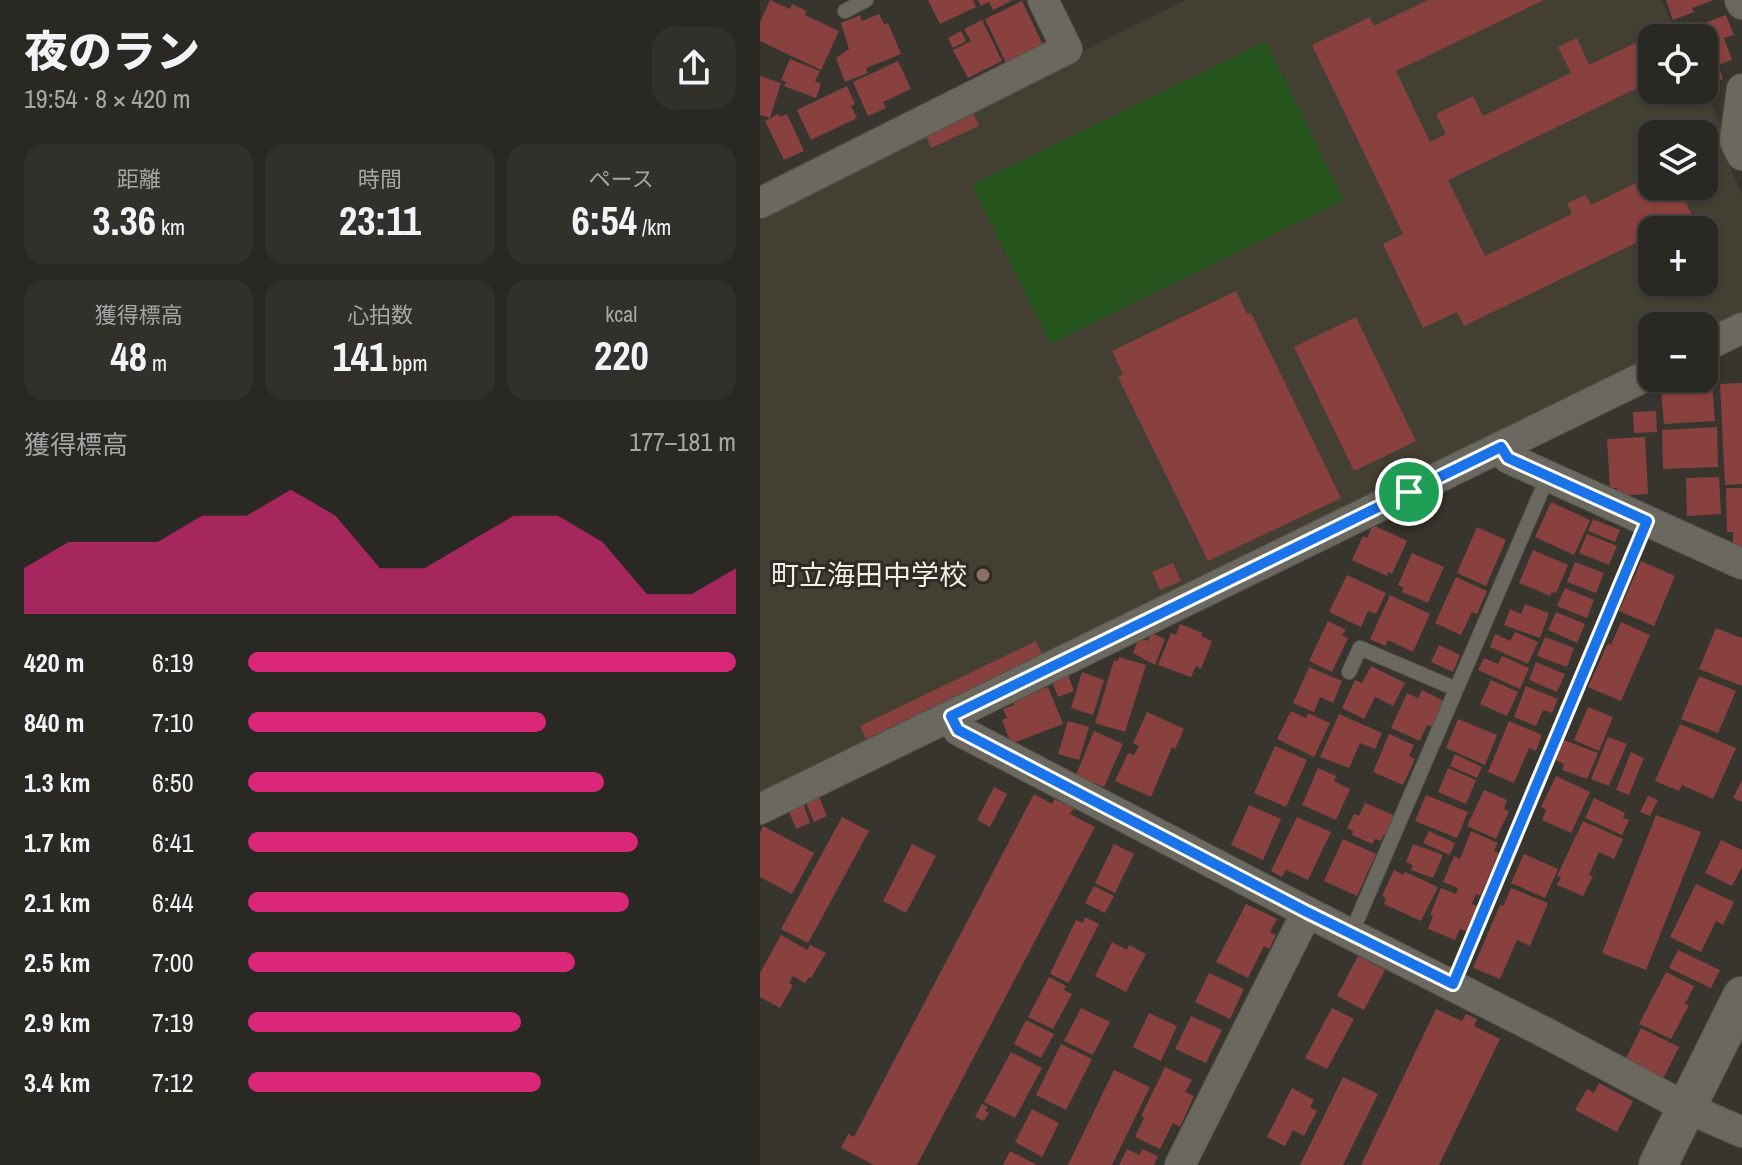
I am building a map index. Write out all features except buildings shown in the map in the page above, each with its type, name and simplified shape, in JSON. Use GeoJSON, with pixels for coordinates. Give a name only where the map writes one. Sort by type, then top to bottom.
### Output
{"type":"FeatureCollection","features":[{"type":"Feature","properties":{"kind":"street"},"geometry":{"type":"LineString","coordinates":[[760,203],[1067,49],[1043,0]]}},
{"type":"Feature","properties":{"kind":"street"},"geometry":{"type":"LineString","coordinates":[[1742,89],[1735,141],[1742,155]]}},
{"type":"Feature","properties":{"kind":"street"},"geometry":{"type":"LineString","coordinates":[[1718,340],[1742,328]]}},
{"type":"Feature","properties":{"kind":"street"},"geometry":{"type":"LineString","coordinates":[[760,809],[1638,380]]}},
{"type":"Feature","properties":{"kind":"street"},"geometry":{"type":"LineString","coordinates":[[1501,447],[1508,458],[1742,564]]}},
{"type":"Feature","properties":{"kind":"street"},"geometry":{"type":"LineString","coordinates":[[951,716],[958,730],[1687,1108],[1742,1132]]}},
{"type":"Feature","properties":{"kind":"street"},"geometry":{"type":"LineString","coordinates":[[1180,1165],[1307,912]]}},
{"type":"Feature","properties":{"kind":"street"},"geometry":{"type":"LineString","coordinates":[[1658,1165],[1742,996]]}},
{"type":"Feature","properties":{"kind":"lane"},"geometry":{"type":"LineString","coordinates":[[845,11],[866,0]]}},
{"type":"Feature","properties":{"kind":"lane"},"geometry":{"type":"LineString","coordinates":[[1351,934],[1548,476]]}},
{"type":"Feature","properties":{"kind":"lane"},"geometry":{"type":"LineString","coordinates":[[1453,984],[1647,521]]}},
{"type":"Feature","properties":{"kind":"lane"},"geometry":{"type":"LineString","coordinates":[[1349,672],[1360,648],[1456,689]]}},
{"type":"Feature","properties":{"kind":"shaded area","name":"町立海田中学校"},"geometry":{"type":"Polygon","coordinates":[[[1186,0],[1661,0],[1672,24],[1638,24],[1638,104],[1711,104],[1721,125],[1722,147],[1742,195],[1742,315],[1718,327],[1718,312],[1638,312],[1638,366],[760,791],[760,209],[1186,0]]]}},
{"type":"Feature","properties":{"kind":"green space"},"geometry":{"type":"Polygon","coordinates":[[[1266,41],[1344,200],[1050,344],[972,185],[1266,41]]]}},
{"type":"Feature","properties":{"kind":"place","name":"町立海田中学校"},"geometry":{"type":"Point","coordinates":[983,575]}},
{"type":"Feature","properties":{"kind":"route"},"geometry":{"type":"LineString","coordinates":[[1501,447],[1508,458],[1647,521],[1453,984],[1307,912],[958,730],[951,716],[1409,492],[1501,447]]}}]}
